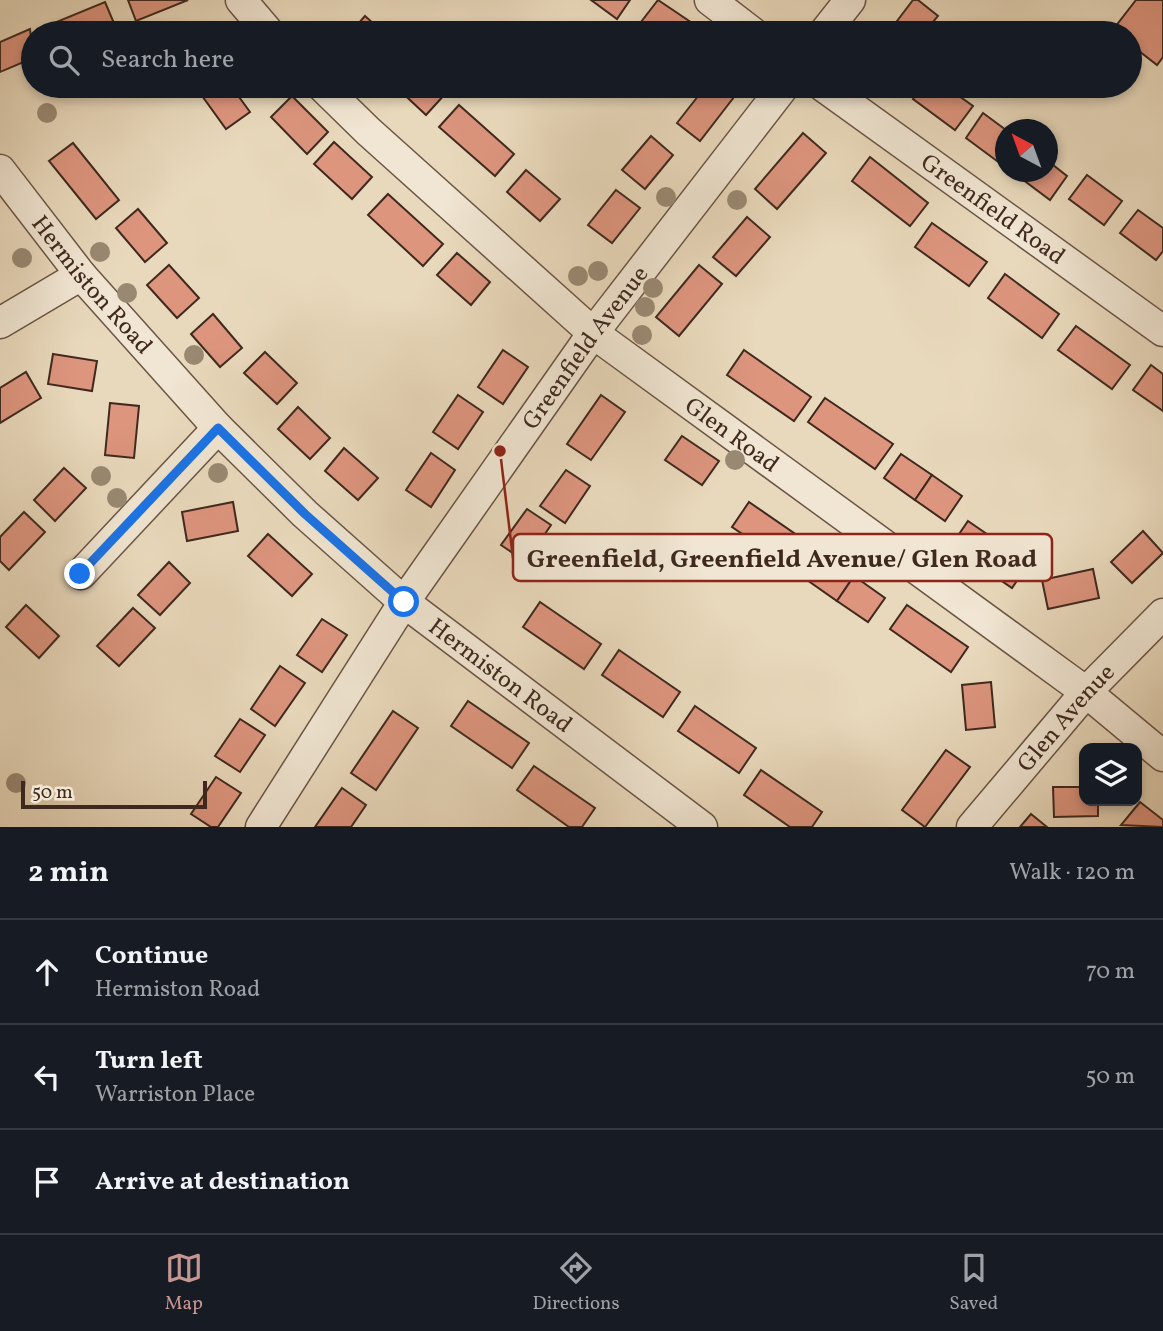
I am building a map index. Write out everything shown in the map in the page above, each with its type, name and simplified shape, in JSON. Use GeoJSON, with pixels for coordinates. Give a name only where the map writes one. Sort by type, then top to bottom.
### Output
{"type":"FeatureCollection","features":[{"type":"Feature","properties":{"kind":"street"},"geometry":{"type":"LineString","coordinates":[[241,0],[259,21]]}},
{"type":"Feature","properties":{"kind":"street"},"geometry":{"type":"LineString","coordinates":[[710,0],[737,21]]}},
{"type":"Feature","properties":{"kind":"street"},"geometry":{"type":"LineString","coordinates":[[833,21],[850,0]]}},
{"type":"Feature","properties":{"kind":"street","name":"Glen Road"},"geometry":{"type":"LineString","coordinates":[[334,98],[593,333],[1086,692],[1163,756]]}},
{"type":"Feature","properties":{"kind":"street","name":"Greenfield Avenue"},"geometry":{"type":"LineString","coordinates":[[261,827],[404,602],[593,333],[774,98]]}},
{"type":"Feature","properties":{"kind":"street","name":"Greenfield Road"},"geometry":{"type":"LineString","coordinates":[[840,98],[1163,331]]}},
{"type":"Feature","properties":{"kind":"street","name":"Hermiston Road"},"geometry":{"type":"LineString","coordinates":[[0,170],[81,275],[218,428],[305,514],[404,602],[702,827]]}},
{"type":"Feature","properties":{"kind":"street"},"geometry":{"type":"LineString","coordinates":[[0,323],[81,275]]}},
{"type":"Feature","properties":{"kind":"street"},"geometry":{"type":"LineString","coordinates":[[80,574],[218,428]]}},
{"type":"Feature","properties":{"kind":"street","name":"Glen Avenue"},"geometry":{"type":"LineString","coordinates":[[972,827],[1086,692],[1163,614]]}},
{"type":"Feature","properties":{"kind":"building"},"geometry":{"type":"Polygon","coordinates":[[[128,0],[188,0],[136,21],[128,0]]]}},
{"type":"Feature","properties":{"kind":"building"},"geometry":{"type":"Polygon","coordinates":[[[591,0],[630,0],[617,19],[591,0]]]}},
{"type":"Feature","properties":{"kind":"building"},"geometry":{"type":"Polygon","coordinates":[[[658,0],[689,21],[642,21],[658,0]]]}},
{"type":"Feature","properties":{"kind":"building"},"geometry":{"type":"Polygon","coordinates":[[[913,0],[918,0],[938,16],[934,21],[897,21],[913,0]]]}},
{"type":"Feature","properties":{"kind":"building"},"geometry":{"type":"Polygon","coordinates":[[[1136,0],[1163,0],[1163,57],[1157,65],[1142,53],[1142,21],[1120,21],[1136,0]]]}},
{"type":"Feature","properties":{"kind":"building"},"geometry":{"type":"Polygon","coordinates":[[[105,2],[113,21],[59,21],[105,2]]]}},
{"type":"Feature","properties":{"kind":"building"},"geometry":{"type":"Polygon","coordinates":[[[21,33],[21,63],[0,72],[0,42],[21,33]]]}},
{"type":"Feature","properties":{"kind":"building"},"geometry":{"type":"Polygon","coordinates":[[[204,98],[240,98],[250,112],[226,129],[204,98]]]}},
{"type":"Feature","properties":{"kind":"building"},"geometry":{"type":"Polygon","coordinates":[[[290,98],[294,98],[328,132],[307,154],[271,117],[290,98]]]}},
{"type":"Feature","properties":{"kind":"building"},"geometry":{"type":"Polygon","coordinates":[[[408,98],[441,98],[426,115],[408,98]]]}},
{"type":"Feature","properties":{"kind":"building"},"geometry":{"type":"Polygon","coordinates":[[[697,98],[733,98],[700,141],[677,123],[697,98]]]}},
{"type":"Feature","properties":{"kind":"building"},"geometry":{"type":"Polygon","coordinates":[[[962,98],[973,106],[955,130],[913,99],[962,98]]]}},
{"type":"Feature","properties":{"kind":"building"},"geometry":{"type":"Polygon","coordinates":[[[459,105],[514,154],[495,176],[439,127],[459,105]]]}},
{"type":"Feature","properties":{"kind":"building"},"geometry":{"type":"Polygon","coordinates":[[[983,113],[995,122],[995,160],[966,138],[983,113]]]}},
{"type":"Feature","properties":{"kind":"building"},"geometry":{"type":"Polygon","coordinates":[[[803,133],[826,153],[777,209],[755,189],[803,133]]]}},
{"type":"Feature","properties":{"kind":"building"},"geometry":{"type":"Polygon","coordinates":[[[651,136],[673,155],[645,189],[622,170],[651,136]]]}},
{"type":"Feature","properties":{"kind":"building"},"geometry":{"type":"Polygon","coordinates":[[[334,142],[372,177],[352,199],[314,164],[334,142]]]}},
{"type":"Feature","properties":{"kind":"building"},"geometry":{"type":"Polygon","coordinates":[[[73,143],[119,200],[96,219],[49,161],[73,143]]]}},
{"type":"Feature","properties":{"kind":"building"},"geometry":{"type":"Polygon","coordinates":[[[870,157],[928,203],[910,226],[852,181],[870,157]]]}},
{"type":"Feature","properties":{"kind":"building"},"geometry":{"type":"Polygon","coordinates":[[[1058,169],[1067,176],[1050,200],[1026,182],[1058,182],[1058,169]]]}},
{"type":"Feature","properties":{"kind":"building"},"geometry":{"type":"Polygon","coordinates":[[[526,170],[560,199],[540,221],[507,192],[526,170]]]}},
{"type":"Feature","properties":{"kind":"building"},"geometry":{"type":"Polygon","coordinates":[[[1087,175],[1122,201],[1104,225],[1069,199],[1087,175]]]}},
{"type":"Feature","properties":{"kind":"building"},"geometry":{"type":"Polygon","coordinates":[[[616,190],[640,208],[612,243],[588,225],[616,190]]]}},
{"type":"Feature","properties":{"kind":"building"},"geometry":{"type":"Polygon","coordinates":[[[388,194],[443,244],[423,266],[368,215],[388,194]]]}},
{"type":"Feature","properties":{"kind":"building"},"geometry":{"type":"Polygon","coordinates":[[[138,209],[167,243],[145,262],[116,228],[138,209]]]}},
{"type":"Feature","properties":{"kind":"building"},"geometry":{"type":"Polygon","coordinates":[[[1138,210],[1163,228],[1163,251],[1156,260],[1120,233],[1138,210]]]}},
{"type":"Feature","properties":{"kind":"building"},"geometry":{"type":"Polygon","coordinates":[[[747,217],[770,237],[736,276],[713,257],[747,217]]]}},
{"type":"Feature","properties":{"kind":"building"},"geometry":{"type":"Polygon","coordinates":[[[932,223],[987,262],[969,286],[915,247],[932,223]]]}},
{"type":"Feature","properties":{"kind":"building"},"geometry":{"type":"Polygon","coordinates":[[[457,253],[490,282],[471,305],[437,275],[457,253]]]}},
{"type":"Feature","properties":{"kind":"building"},"geometry":{"type":"Polygon","coordinates":[[[169,265],[199,298],[177,318],[147,285],[169,265]]]}},
{"type":"Feature","properties":{"kind":"building"},"geometry":{"type":"Polygon","coordinates":[[[699,265],[722,284],[679,336],[656,317],[699,265]]]}},
{"type":"Feature","properties":{"kind":"building"},"geometry":{"type":"Polygon","coordinates":[[[1005,274],[1059,314],[1042,338],[988,298],[1005,274]]]}},
{"type":"Feature","properties":{"kind":"building"},"geometry":{"type":"Polygon","coordinates":[[[213,314],[242,348],[220,367],[191,334],[213,314]]]}},
{"type":"Feature","properties":{"kind":"building"},"geometry":{"type":"Polygon","coordinates":[[[1076,326],[1130,365],[1112,389],[1058,350],[1076,326]]]}},
{"type":"Feature","properties":{"kind":"building"},"geometry":{"type":"Polygon","coordinates":[[[503,350],[528,367],[503,404],[478,387],[503,350]]]}},
{"type":"Feature","properties":{"kind":"building"},"geometry":{"type":"Polygon","coordinates":[[[744,350],[811,397],[794,421],[727,375],[744,350]]]}},
{"type":"Feature","properties":{"kind":"building"},"geometry":{"type":"Polygon","coordinates":[[[265,352],[297,383],[277,404],[244,373],[265,352]]]}},
{"type":"Feature","properties":{"kind":"building"},"geometry":{"type":"Polygon","coordinates":[[[53,354],[97,361],[92,391],[48,384],[53,354]]]}},
{"type":"Feature","properties":{"kind":"building"},"geometry":{"type":"Polygon","coordinates":[[[1151,365],[1163,374],[1163,411],[1133,390],[1151,365]]]}},
{"type":"Feature","properties":{"kind":"building"},"geometry":{"type":"Polygon","coordinates":[[[26,372],[41,398],[0,423],[0,388],[26,372]]]}},
{"type":"Feature","properties":{"kind":"building"},"geometry":{"type":"Polygon","coordinates":[[[458,395],[483,412],[458,449],[433,432],[458,395]]]}},
{"type":"Feature","properties":{"kind":"building"},"geometry":{"type":"Polygon","coordinates":[[[601,395],[625,412],[591,460],[567,444],[601,395]]]}},
{"type":"Feature","properties":{"kind":"building"},"geometry":{"type":"Polygon","coordinates":[[[825,398],[893,444],[875,469],[808,422],[825,398]]]}},
{"type":"Feature","properties":{"kind":"building"},"geometry":{"type":"Polygon","coordinates":[[[110,403],[139,406],[134,458],[105,455],[110,403]]]}},
{"type":"Feature","properties":{"kind":"building"},"geometry":{"type":"Polygon","coordinates":[[[298,407],[330,438],[310,459],[278,429],[298,407]]]}},
{"type":"Feature","properties":{"kind":"building"},"geometry":{"type":"Polygon","coordinates":[[[682,436],[719,461],[702,485],[665,460],[682,436]]]}},
{"type":"Feature","properties":{"kind":"building"},"geometry":{"type":"Polygon","coordinates":[[[344,448],[378,478],[358,500],[325,471],[344,448]]]}},
{"type":"Feature","properties":{"kind":"building"},"geometry":{"type":"Polygon","coordinates":[[[431,453],[455,470],[431,507],[406,490],[431,453]]]}},
{"type":"Feature","properties":{"kind":"building"},"geometry":{"type":"Polygon","coordinates":[[[901,454],[932,475],[915,500],[884,478],[901,454]]]}},
{"type":"Feature","properties":{"kind":"building"},"geometry":{"type":"Polygon","coordinates":[[[64,468],[86,488],[55,521],[34,500],[64,468]]]}},
{"type":"Feature","properties":{"kind":"building"},"geometry":{"type":"Polygon","coordinates":[[[566,470],[590,486],[565,523],[540,506],[566,470]]]}},
{"type":"Feature","properties":{"kind":"building"},"geometry":{"type":"Polygon","coordinates":[[[932,475],[962,496],[945,521],[915,500],[932,475]]]}},
{"type":"Feature","properties":{"kind":"building"},"geometry":{"type":"Polygon","coordinates":[[[233,502],[238,531],[187,541],[182,512],[233,502]]]}},
{"type":"Feature","properties":{"kind":"building"},"geometry":{"type":"Polygon","coordinates":[[[749,502],[810,544],[794,569],[732,527],[749,502]]]}},
{"type":"Feature","properties":{"kind":"building"},"geometry":{"type":"Polygon","coordinates":[[[527,509],[551,525],[526,562],[501,545],[527,509]]]}},
{"type":"Feature","properties":{"kind":"building"},"geometry":{"type":"Polygon","coordinates":[[[24,512],[45,532],[9,570],[0,561],[0,537],[24,512]]]}},
{"type":"Feature","properties":{"kind":"building"},"geometry":{"type":"Polygon","coordinates":[[[968,521],[1029,563],[1012,588],[951,546],[968,521]]]}},
{"type":"Feature","properties":{"kind":"building"},"geometry":{"type":"Polygon","coordinates":[[[1143,531],[1163,553],[1132,583],[1111,562],[1143,531]]]}},
{"type":"Feature","properties":{"kind":"building"},"geometry":{"type":"Polygon","coordinates":[[[268,534],[312,574],[292,596],[248,556],[268,534]]]}},
{"type":"Feature","properties":{"kind":"building"},"geometry":{"type":"Polygon","coordinates":[[[824,555],[854,576],[837,601],[807,580],[824,555]]]}},
{"type":"Feature","properties":{"kind":"building"},"geometry":{"type":"Polygon","coordinates":[[[169,562],[190,583],[160,615],[138,595],[169,562]]]}},
{"type":"Feature","properties":{"kind":"building"},"geometry":{"type":"Polygon","coordinates":[[[1093,569],[1099,598],[1048,609],[1042,580],[1093,569]]]}},
{"type":"Feature","properties":{"kind":"building"},"geometry":{"type":"Polygon","coordinates":[[[854,576],[885,598],[868,622],[837,601],[854,576]]]}},
{"type":"Feature","properties":{"kind":"building"},"geometry":{"type":"Polygon","coordinates":[[[540,602],[601,644],[584,669],[523,627],[540,602]]]}},
{"type":"Feature","properties":{"kind":"building"},"geometry":{"type":"Polygon","coordinates":[[[26,605],[59,636],[39,658],[6,627],[26,605]]]}},
{"type":"Feature","properties":{"kind":"building"},"geometry":{"type":"Polygon","coordinates":[[[907,605],[968,647],[951,672],[890,629],[907,605]]]}},
{"type":"Feature","properties":{"kind":"building"},"geometry":{"type":"Polygon","coordinates":[[[133,608],[155,628],[119,666],[97,646],[133,608]]]}},
{"type":"Feature","properties":{"kind":"building"},"geometry":{"type":"Polygon","coordinates":[[[322,619],[347,635],[322,672],[297,655],[322,619]]]}},
{"type":"Feature","properties":{"kind":"building"},"geometry":{"type":"Polygon","coordinates":[[[619,650],[680,692],[663,717],[602,675],[619,650]]]}},
{"type":"Feature","properties":{"kind":"building"},"geometry":{"type":"Polygon","coordinates":[[[280,666],[305,683],[275,726],[251,709],[280,666]]]}},
{"type":"Feature","properties":{"kind":"building"},"geometry":{"type":"Polygon","coordinates":[[[991,682],[995,727],[966,730],[962,685],[991,682]]]}},
{"type":"Feature","properties":{"kind":"building"},"geometry":{"type":"Polygon","coordinates":[[[468,701],[529,743],[512,768],[451,726],[468,701]]]}},
{"type":"Feature","properties":{"kind":"building"},"geometry":{"type":"Polygon","coordinates":[[[695,706],[756,748],[739,773],[678,731],[695,706]]]}},
{"type":"Feature","properties":{"kind":"building"},"geometry":{"type":"Polygon","coordinates":[[[393,711],[418,728],[376,790],[351,773],[393,711]]]}},
{"type":"Feature","properties":{"kind":"building"},"geometry":{"type":"Polygon","coordinates":[[[240,719],[265,735],[240,772],[215,756],[240,719]]]}},
{"type":"Feature","properties":{"kind":"building"},"geometry":{"type":"Polygon","coordinates":[[[946,750],[970,767],[925,827],[902,810],[946,750]]]}},
{"type":"Feature","properties":{"kind":"building"},"geometry":{"type":"Polygon","coordinates":[[[534,766],[595,808],[582,827],[569,827],[517,790],[534,766]]]}},
{"type":"Feature","properties":{"kind":"building"},"geometry":{"type":"Polygon","coordinates":[[[761,770],[822,812],[812,827],[790,827],[744,795],[761,770]]]}},
{"type":"Feature","properties":{"kind":"building"},"geometry":{"type":"Polygon","coordinates":[[[216,777],[241,793],[218,827],[211,827],[191,814],[216,777]]]}},
{"type":"Feature","properties":{"kind":"building"},"geometry":{"type":"Polygon","coordinates":[[[1053,787],[1079,787],[1079,806],[1098,806],[1098,816],[1054,817],[1053,787]]]}},
{"type":"Feature","properties":{"kind":"building"},"geometry":{"type":"Polygon","coordinates":[[[342,788],[366,805],[351,827],[315,827],[342,788]]]}},
{"type":"Feature","properties":{"kind":"building"},"geometry":{"type":"Polygon","coordinates":[[[1142,804],[1163,820],[1163,827],[1121,825],[1142,804]]]}},
{"type":"Feature","properties":{"kind":"building"},"geometry":{"type":"Polygon","coordinates":[[[1031,814],[1047,827],[1020,827],[1031,814]]]}},
{"type":"Feature","properties":{"kind":"place","name":"Greenfield, Greenfield Avenue/ Glen Road"},"geometry":{"type":"Point","coordinates":[500,451]}},
{"type":"Feature","properties":{"kind":"route"},"geometry":{"type":"LineString","coordinates":[[80,574],[218,428],[305,514],[404,602]]}}]}
